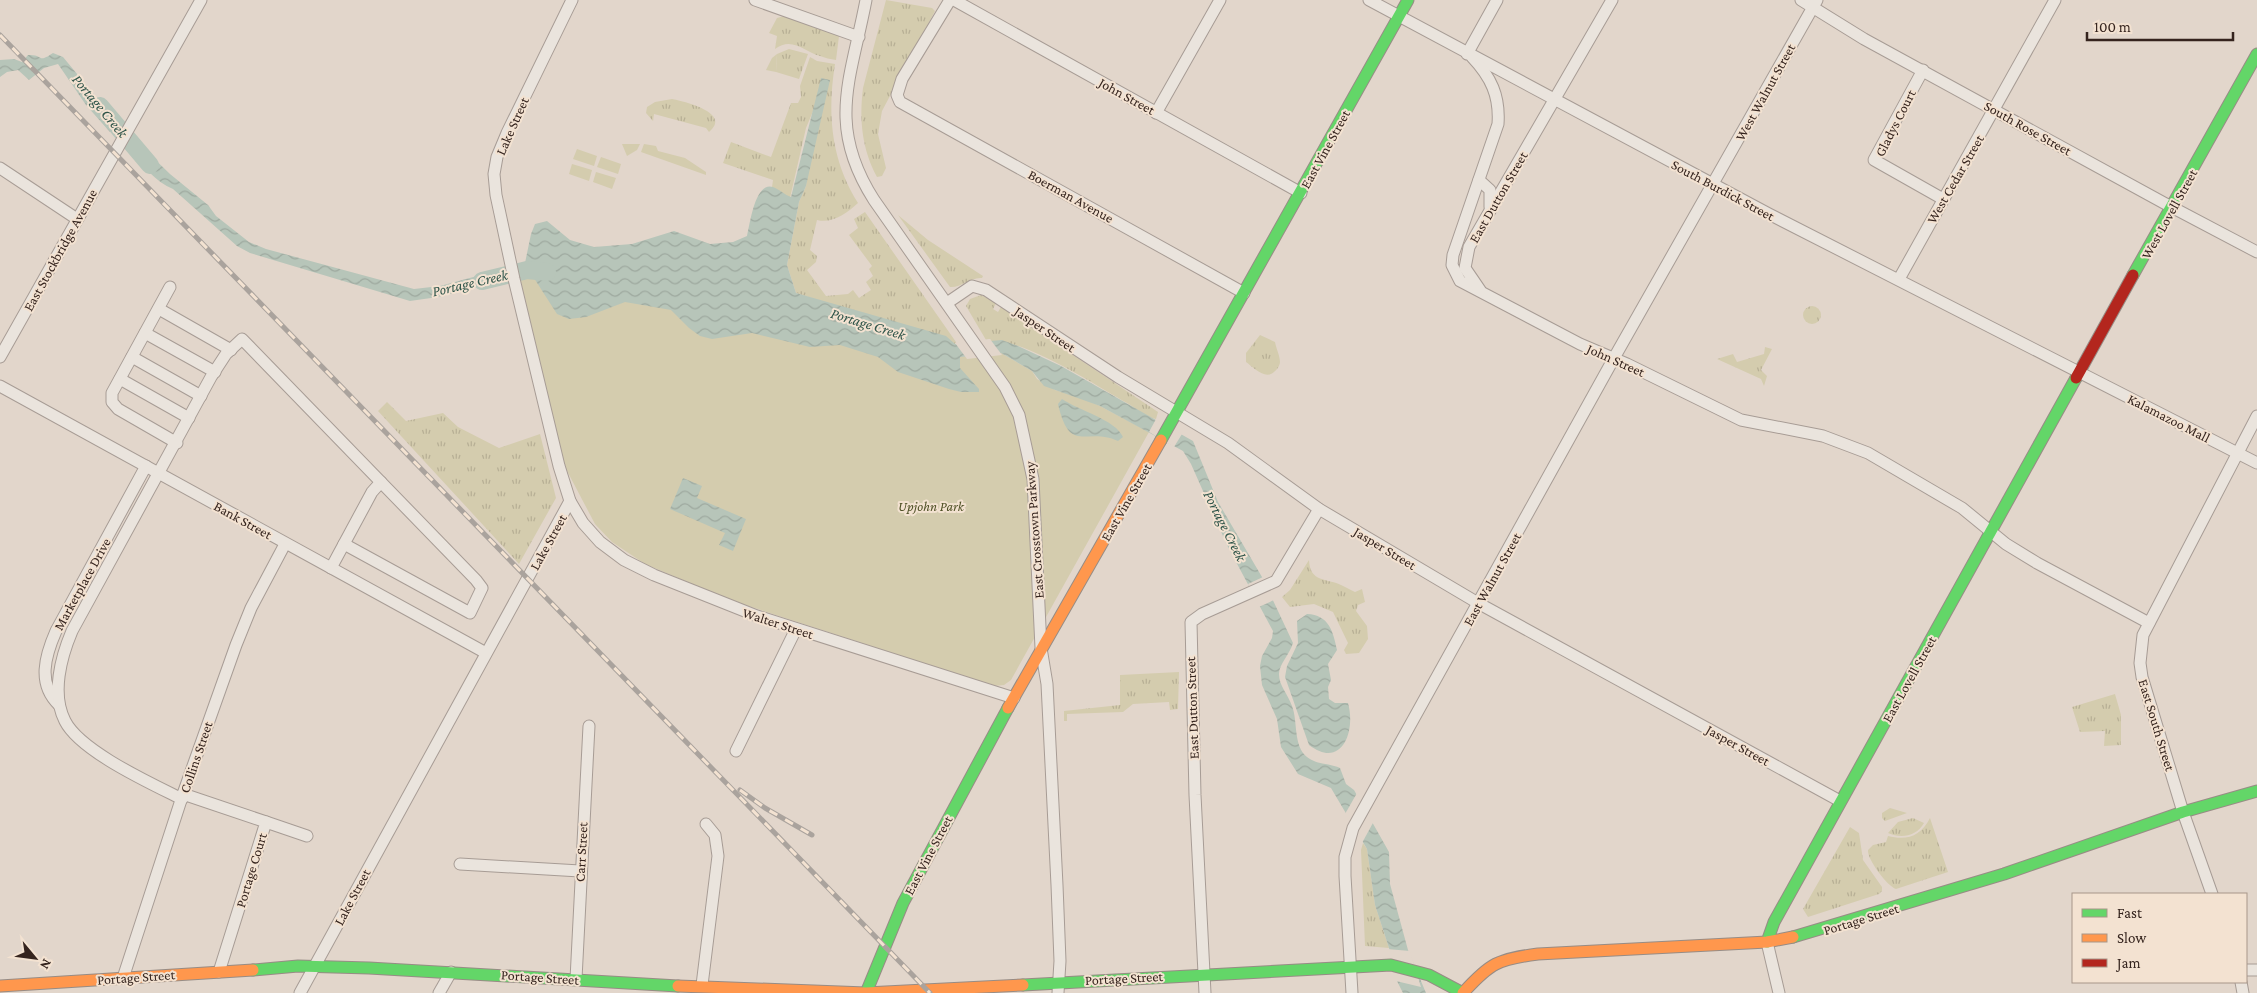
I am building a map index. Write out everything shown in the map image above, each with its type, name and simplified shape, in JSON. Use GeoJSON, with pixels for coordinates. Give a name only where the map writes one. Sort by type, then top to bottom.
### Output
{"type":"FeatureCollection","features":[{"type":"Feature","properties":{"kind":"street","name":"East Stockbridge Avenue"},"geometry":{"type":"LineString","coordinates":[[0,357],[201,0]]}},
{"type":"Feature","properties":{"kind":"street","name":"Lake Street"},"geometry":{"type":"LineString","coordinates":[[300,993],[570,501],[559,466],[514,279],[496,195],[494,174],[497,157],[572,0]]}},
{"type":"Feature","properties":{"kind":"street"},"geometry":{"type":"LineString","coordinates":[[755,0],[859,37]]}},
{"type":"Feature","properties":{"kind":"street","name":"East Crosstown Parkway"},"geometry":{"type":"LineString","coordinates":[[866,0],[844,109],[845,132],[850,151],[864,184],[985,357],[1013,401],[1031,462],[1036,524],[1041,648],[1047,684],[1057,885],[1060,961],[1057,987]]}},
{"type":"Feature","properties":{"kind":"street","name":"Boerman Avenue"},"geometry":{"type":"LineString","coordinates":[[950,0],[902,79],[898,98],[905,106],[1244,293]]}},
{"type":"Feature","properties":{"kind":"street","name":"John Street"},"geometry":{"type":"LineString","coordinates":[[954,0],[1300,193]]}},
{"type":"Feature","properties":{"kind":"street"},"geometry":{"type":"LineString","coordinates":[[1156,112],[1220,0]]}},
{"type":"Feature","properties":{"kind":"street","name":"South Burdick Street"},"geometry":{"type":"LineString","coordinates":[[1369,0],[1713,185],[2080,373]]}},
{"type":"Feature","properties":{"kind":"street","name":"East Vine Street"},"geometry":{"type":"LineString","coordinates":[[866,993],[903,903],[1041,648],[1162,439],[1408,0]]}},
{"type":"Feature","properties":{"kind":"street"},"geometry":{"type":"LineString","coordinates":[[1470,55],[1497,0]]}},
{"type":"Feature","properties":{"kind":"street","name":"East Dutton Street"},"geometry":{"type":"LineString","coordinates":[[1482,294],[1468,275],[1465,262],[1470,247],[1612,0]]}},
{"type":"Feature","properties":{"kind":"street","name":"South Rose Street"},"geometry":{"type":"LineString","coordinates":[[1801,0],[1815,4],[1864,39],[2257,252]]}},
{"type":"Feature","properties":{"kind":"street","name":"West Cedar Street"},"geometry":{"type":"LineString","coordinates":[[1898,279],[2055,0]]}},
{"type":"Feature","properties":{"kind":"street","name":"West Walnut Street"},"geometry":{"type":"LineString","coordinates":[[1713,185],[1815,4]]}},
{"type":"Feature","properties":{"kind":"street","name":"West Lovell Street"},"geometry":{"type":"LineString","coordinates":[[2080,373],[2253,71],[2257,54]]}},
{"type":"Feature","properties":{"kind":"street","name":"John Street"},"geometry":{"type":"LineString","coordinates":[[1470,55],[1490,77],[1499,111],[1498,124],[1453,255],[1452,265],[1460,281],[1592,350],[1614,358],[1740,420],[1823,436],[1868,453],[1962,508],[1991,533],[2037,564],[2149,623]]}},
{"type":"Feature","properties":{"kind":"street","name":"Gladys Court"},"geometry":{"type":"LineString","coordinates":[[1923,70],[1874,160],[1943,198]]}},
{"type":"Feature","properties":{"kind":"street"},"geometry":{"type":"LineString","coordinates":[[0,168],[77,219]]}},
{"type":"Feature","properties":{"kind":"street"},"geometry":{"type":"LineString","coordinates":[[1479,180],[1487,186],[1491,195],[1489,213]]}},
{"type":"Feature","properties":{"kind":"street","name":"East Walnut Street"},"geometry":{"type":"LineString","coordinates":[[1352,993],[1345,857],[1353,828],[1614,358],[1713,185]]}},
{"type":"Feature","properties":{"kind":"street","name":"Jasper Street"},"geometry":{"type":"LineString","coordinates":[[947,303],[966,288],[979,286],[1118,377],[1228,442],[1319,508],[1478,603],[1840,801]]}},
{"type":"Feature","properties":{"kind":"street"},"geometry":{"type":"LineString","coordinates":[[170,288],[112,393],[112,402],[118,409],[177,443]]}},
{"type":"Feature","properties":{"kind":"street"},"geometry":{"type":"LineString","coordinates":[[159,309],[231,350],[242,339],[482,588],[470,613],[344,544]]}},
{"type":"Feature","properties":{"kind":"street"},"geometry":{"type":"LineString","coordinates":[[145,333],[215,372]]}},
{"type":"Feature","properties":{"kind":"street","name":"Marketplace Drive"},"geometry":{"type":"LineString","coordinates":[[59,705],[62,659],[72,631],[160,474],[201,396],[231,350]]}},
{"type":"Feature","properties":{"kind":"street"},"geometry":{"type":"LineString","coordinates":[[132,357],[201,396]]}},
{"type":"Feature","properties":{"kind":"street","name":"Kalamazoo Mall"},"geometry":{"type":"LineString","coordinates":[[2080,373],[2257,463]]}},
{"type":"Feature","properties":{"kind":"street","name":"East Lovell Street"},"geometry":{"type":"LineString","coordinates":[[1767,942],[1774,922],[1840,801],[2080,373]]}},
{"type":"Feature","properties":{"kind":"street"},"geometry":{"type":"LineString","coordinates":[[120,379],[189,418]]}},
{"type":"Feature","properties":{"kind":"street","name":"Bank Street"},"geometry":{"type":"LineString","coordinates":[[0,386],[486,653]]}},
{"type":"Feature","properties":{"kind":"street","name":"East South Street"},"geometry":{"type":"LineString","coordinates":[[2212,893],[2142,677],[2141,644],[2149,623],[2257,416]]}},
{"type":"Feature","properties":{"kind":"street","name":"Marketplace Drive"},"geometry":{"type":"LineString","coordinates":[[146,466],[56,631],[48,651],[45,670],[47,689],[59,705],[65,721],[84,743],[182,797]]}},
{"type":"Feature","properties":{"kind":"street"},"geometry":{"type":"LineString","coordinates":[[331,568],[372,492],[381,482]]}},
{"type":"Feature","properties":{"kind":"street","name":"Walter Street"},"geometry":{"type":"LineString","coordinates":[[570,501],[583,523],[600,542],[624,560],[711,600],[1014,698]]}},
{"type":"Feature","properties":{"kind":"street","name":"East Dutton Street"},"geometry":{"type":"LineString","coordinates":[[1205,993],[1190,626],[1193,620],[1202,614],[1276,581],[1319,508]]}},
{"type":"Feature","properties":{"kind":"street","name":"Collins Street"},"geometry":{"type":"LineString","coordinates":[[123,978],[182,797],[244,626],[286,544]]}},
{"type":"Feature","properties":{"kind":"street"},"geometry":{"type":"LineString","coordinates":[[736,751],[796,629]]}},
{"type":"Feature","properties":{"kind":"street","name":"Carr Street"},"geometry":{"type":"LineString","coordinates":[[576,980],[580,870],[589,726]]}},
{"type":"Feature","properties":{"kind":"street","name":"Portage Street"},"geometry":{"type":"LineString","coordinates":[[4,988],[123,978],[315,966],[451,972],[674,988],[702,985],[786,992],[866,993],[1057,987],[1204,973],[1391,965],[1416,969],[1463,993],[1495,961],[1505,958],[1538,954],[1767,942],[1834,928],[2004,874],[2184,812],[2257,791]]}},
{"type":"Feature","properties":{"kind":"street","name":"Portage Court"},"geometry":{"type":"LineString","coordinates":[[182,797],[266,822],[219,972]]}},
{"type":"Feature","properties":{"kind":"street"},"geometry":{"type":"LineString","coordinates":[[266,822],[307,836]]}},
{"type":"Feature","properties":{"kind":"street"},"geometry":{"type":"LineString","coordinates":[[702,985],[718,856],[715,834],[706,824]]}},
{"type":"Feature","properties":{"kind":"street"},"geometry":{"type":"LineString","coordinates":[[460,864],[580,870]]}},
{"type":"Feature","properties":{"kind":"street"},"geometry":{"type":"LineString","coordinates":[[1767,942],[1779,993]]}},
{"type":"Feature","properties":{"kind":"street"},"geometry":{"type":"LineString","coordinates":[[439,993],[451,972]]}},
{"type":"Feature","properties":{"kind":"green space"},"geometry":{"type":"Polygon","coordinates":[[[886,0],[932,8],[935,11],[882,111],[878,134],[886,168],[882,176],[877,177],[865,145],[861,111],[863,88],[886,0]]]}},
{"type":"Feature","properties":{"kind":"green space"},"geometry":{"type":"Polygon","coordinates":[[[784,16],[839,36],[836,60],[822,57],[793,44],[781,45],[775,49],[777,36],[769,33],[777,18],[784,16]]]}},
{"type":"Feature","properties":{"kind":"green space"},"geometry":{"type":"Polygon","coordinates":[[[789,49],[808,54],[799,79],[776,72],[777,54],[789,49]]]}},
{"type":"Feature","properties":{"kind":"green space"},"geometry":{"type":"Polygon","coordinates":[[[777,54],[776,72],[766,70],[772,58],[777,54]]]}},
{"type":"Feature","properties":{"kind":"green space"},"geometry":{"type":"Polygon","coordinates":[[[810,57],[817,61],[835,64],[831,101],[833,136],[842,170],[858,203],[834,219],[817,220],[810,250],[817,256],[816,262],[807,270],[826,296],[848,294],[853,290],[859,298],[871,290],[866,282],[873,276],[869,269],[872,266],[849,235],[858,228],[854,219],[865,212],[956,342],[955,344],[796,293],[787,265],[799,202],[806,186],[819,81],[816,104],[806,128],[790,198],[772,187],[773,180],[723,163],[731,142],[771,157],[791,103],[798,103],[801,97],[800,86],[810,57]]]}},
{"type":"Feature","properties":{"kind":"green space"},"geometry":{"type":"Polygon","coordinates":[[[672,99],[704,109],[715,119],[715,125],[709,132],[706,128],[654,114],[653,121],[646,113],[647,107],[655,102],[672,99]]]}},
{"type":"Feature","properties":{"kind":"green space"},"geometry":{"type":"Polygon","coordinates":[[[622,144],[640,144],[637,150],[627,156],[622,144]]]}},
{"type":"Feature","properties":{"kind":"green space"},"geometry":{"type":"Polygon","coordinates":[[[644,144],[656,146],[658,151],[685,158],[706,172],[706,175],[641,152],[644,144]]]}},
{"type":"Feature","properties":{"kind":"green space"},"geometry":{"type":"Polygon","coordinates":[[[577,149],[597,156],[594,166],[573,159],[577,149]]]}},
{"type":"Feature","properties":{"kind":"green space"},"geometry":{"type":"Polygon","coordinates":[[[601,157],[621,164],[618,174],[597,167],[601,157]]]}},
{"type":"Feature","properties":{"kind":"green space"},"geometry":{"type":"Polygon","coordinates":[[[572,164],[592,170],[589,181],[569,174],[572,164]]]}},
{"type":"Feature","properties":{"kind":"green space"},"geometry":{"type":"Polygon","coordinates":[[[596,172],[616,178],[612,189],[593,182],[596,172]]]}},
{"type":"Feature","properties":{"kind":"green space"},"geometry":{"type":"Polygon","coordinates":[[[898,215],[928,240],[983,276],[982,278],[950,287],[898,215]]]}},
{"type":"Feature","properties":{"kind":"green space","name":"Upjohn Park"},"geometry":{"type":"Polygon","coordinates":[[[527,274],[599,286],[959,357],[1001,353],[1032,371],[1037,379],[1055,390],[1080,397],[1149,432],[1011,680],[1004,685],[994,686],[730,600],[645,564],[612,542],[595,524],[565,467],[520,278],[527,274]]]}},
{"type":"Feature","properties":{"kind":"green space"},"geometry":{"type":"Polygon","coordinates":[[[981,295],[996,303],[993,309],[998,312],[1001,307],[1158,412],[1156,419],[1145,415],[1079,375],[1040,355],[1022,347],[992,342],[990,339],[986,340],[966,306],[970,299],[981,295]]]}},
{"type":"Feature","properties":{"kind":"green space"},"geometry":{"type":"Polygon","coordinates":[[[1812,306],[1818,309],[1821,315],[1818,321],[1812,324],[1806,321],[1803,315],[1806,309],[1812,306]]]}},
{"type":"Feature","properties":{"kind":"green space"},"geometry":{"type":"Polygon","coordinates":[[[1260,335],[1275,342],[1280,360],[1276,370],[1267,375],[1246,362],[1246,353],[1260,335]]]}},
{"type":"Feature","properties":{"kind":"green space"},"geometry":{"type":"Polygon","coordinates":[[[1765,347],[1772,349],[1761,370],[1767,376],[1764,386],[1761,379],[1717,359],[1733,354],[1737,362],[1764,354],[1765,347]]]}},
{"type":"Feature","properties":{"kind":"green space"},"geometry":{"type":"Polygon","coordinates":[[[387,402],[406,421],[443,413],[458,427],[499,448],[540,434],[556,498],[519,564],[378,411],[387,402]]]}},
{"type":"Feature","properties":{"kind":"green space"},"geometry":{"type":"Polygon","coordinates":[[[1309,560],[1312,573],[1316,576],[1355,592],[1362,589],[1365,602],[1358,605],[1356,611],[1367,626],[1368,639],[1359,653],[1346,654],[1344,650],[1348,643],[1333,612],[1314,604],[1290,607],[1282,597],[1290,590],[1309,560]]]}},
{"type":"Feature","properties":{"kind":"green space"},"geometry":{"type":"Polygon","coordinates":[[[1179,672],[1178,709],[1170,710],[1169,702],[1133,704],[1123,712],[1067,714],[1067,721],[1064,721],[1064,711],[1120,705],[1120,675],[1179,672]]]}},
{"type":"Feature","properties":{"kind":"green space"},"geometry":{"type":"Polygon","coordinates":[[[2115,694],[2121,715],[2121,745],[2104,746],[2105,731],[2080,732],[2072,707],[2115,694]]]}},
{"type":"Feature","properties":{"kind":"green space"},"geometry":{"type":"Polygon","coordinates":[[[1890,808],[1907,813],[1885,821],[1882,818],[1882,813],[1890,808]]]}},
{"type":"Feature","properties":{"kind":"green space"},"geometry":{"type":"Polygon","coordinates":[[[1913,818],[1924,823],[1917,831],[1903,836],[1888,833],[1898,822],[1913,818]]]}},
{"type":"Feature","properties":{"kind":"green space"},"geometry":{"type":"Polygon","coordinates":[[[1930,818],[1948,872],[1896,889],[1892,887],[1878,872],[1868,850],[1873,845],[1886,842],[1888,836],[1901,838],[1913,836],[1922,829],[1930,818]]]}},
{"type":"Feature","properties":{"kind":"green space"},"geometry":{"type":"Polygon","coordinates":[[[1850,827],[1859,833],[1863,860],[1882,887],[1882,891],[1879,894],[1808,917],[1803,909],[1850,827]]]}},
{"type":"Feature","properties":{"kind":"green space"},"geometry":{"type":"Polygon","coordinates":[[[1363,843],[1367,849],[1375,905],[1389,948],[1365,946],[1361,850],[1363,843]]]}},
{"type":"Feature","properties":{"kind":"water"},"geometry":{"type":"Polygon","coordinates":[[[53,53],[63,57],[116,121],[110,132],[86,105],[58,64],[44,68],[29,80],[18,70],[7,72],[0,77],[0,60],[14,59],[22,62],[28,55],[45,58],[53,53]]]}},
{"type":"Feature","properties":{"kind":"water"},"geometry":{"type":"Polygon","coordinates":[[[821,78],[830,80],[806,186],[799,202],[787,265],[796,293],[946,336],[955,344],[1002,340],[1061,366],[1193,441],[1218,502],[1262,577],[1293,643],[1279,670],[1279,674],[1280,682],[1294,712],[1296,733],[1300,746],[1311,760],[1340,768],[1346,784],[1354,790],[1389,852],[1390,884],[1408,950],[1426,993],[1403,993],[1397,981],[1375,905],[1367,849],[1331,788],[1298,774],[1281,747],[1277,719],[1262,685],[1260,666],[1262,656],[1272,638],[1273,631],[1227,545],[1191,464],[1183,451],[1100,406],[1044,386],[1032,371],[1001,353],[960,357],[960,368],[979,389],[979,392],[961,392],[898,372],[878,357],[840,345],[810,347],[752,333],[712,339],[700,336],[671,310],[625,302],[586,317],[569,319],[557,314],[532,275],[524,276],[522,264],[525,263],[535,224],[547,221],[570,240],[594,247],[632,244],[674,231],[710,244],[733,242],[747,236],[754,205],[762,190],[767,187],[773,187],[791,197],[821,78]]]}},
{"type":"Feature","properties":{"kind":"water"},"geometry":{"type":"Polygon","coordinates":[[[138,143],[170,174],[208,205],[216,216],[249,242],[266,249],[414,289],[440,286],[503,269],[505,280],[438,297],[410,301],[250,253],[237,246],[173,189],[150,173],[133,150],[138,143]]]}},
{"type":"Feature","properties":{"kind":"water"},"geometry":{"type":"Polygon","coordinates":[[[1062,399],[1105,420],[1113,425],[1123,437],[1118,441],[1107,437],[1074,435],[1068,430],[1063,420],[1058,404],[1062,399]]]}},
{"type":"Feature","properties":{"kind":"water"},"geometry":{"type":"Polygon","coordinates":[[[683,478],[702,486],[697,498],[746,519],[733,551],[719,545],[725,533],[670,509],[683,478]]]}},
{"type":"Feature","properties":{"kind":"water"},"geometry":{"type":"Polygon","coordinates":[[[1307,614],[1320,617],[1329,625],[1332,631],[1337,650],[1328,664],[1331,680],[1328,687],[1329,699],[1335,703],[1348,703],[1350,714],[1348,735],[1344,744],[1338,750],[1330,753],[1320,752],[1309,745],[1285,677],[1287,666],[1298,643],[1297,621],[1307,614]]]}},
{"type":"Feature","properties":{"kind":"pier"},"geometry":{"type":"Polygon","coordinates":[[[990,339],[1002,355],[967,359],[955,343],[990,339]]]}},
{"type":"Feature","properties":{"kind":"pier"},"geometry":{"type":"Polygon","coordinates":[[[1156,419],[1182,434],[1174,447],[1149,432],[1156,419]]]}},
{"type":"Feature","properties":{"kind":"pier"},"geometry":{"type":"Polygon","coordinates":[[[1263,577],[1274,600],[1259,607],[1248,584],[1263,577]]]}},
{"type":"Feature","properties":{"kind":"pier"},"geometry":{"type":"Polygon","coordinates":[[[1357,793],[1374,821],[1362,843],[1345,814],[1357,793]]]}},
{"type":"Feature","properties":{"kind":"pier"},"geometry":{"type":"Polygon","coordinates":[[[1387,949],[1410,951],[1421,987],[1396,981],[1387,949]]]}},
{"type":"Feature","properties":{"kind":"waterway","name":"Portage Creek"},"geometry":{"type":"LineString","coordinates":[[100,106],[150,165]]}},
{"type":"Feature","properties":{"kind":"waterway","name":"Portage Creek"},"geometry":{"type":"LineString","coordinates":[[482,281],[527,270],[547,272]]}},
{"type":"Feature","properties":{"kind":"railway"},"geometry":{"type":"LineString","coordinates":[[0,35],[930,993]]}},
{"type":"Feature","properties":{"kind":"railway"},"geometry":{"type":"LineString","coordinates":[[740,790],[765,808],[812,835]]}},
{"type":"Feature","properties":{"kind":"traffic: fast"},"geometry":{"type":"LineString","coordinates":[[1161,440],[1408,0]]}},
{"type":"Feature","properties":{"kind":"traffic: fast"},"geometry":{"type":"LineString","coordinates":[[2133,275],[2257,54]]}},
{"type":"Feature","properties":{"kind":"traffic: fast"},"geometry":{"type":"LineString","coordinates":[[1767,942],[1774,922],[2076,378]]}},
{"type":"Feature","properties":{"kind":"traffic: fast"},"geometry":{"type":"LineString","coordinates":[[866,993],[903,903],[1008,708]]}},
{"type":"Feature","properties":{"kind":"traffic: fast"},"geometry":{"type":"LineString","coordinates":[[1793,937],[2004,874],[2183,812],[2257,791]]}},
{"type":"Feature","properties":{"kind":"traffic: fast"},"geometry":{"type":"LineString","coordinates":[[1023,985],[1391,965],[1429,975],[1463,993]]}},
{"type":"Feature","properties":{"kind":"traffic: fast"},"geometry":{"type":"LineString","coordinates":[[253,970],[298,966],[369,968],[678,986]]}},
{"type":"Feature","properties":{"kind":"traffic: slow"},"geometry":{"type":"LineString","coordinates":[[1008,708],[1161,440]]}},
{"type":"Feature","properties":{"kind":"traffic: slow"},"geometry":{"type":"LineString","coordinates":[[1463,993],[1480,975],[1496,964],[1524,956],[1767,942],[1793,937]]}},
{"type":"Feature","properties":{"kind":"traffic: slow"},"geometry":{"type":"LineString","coordinates":[[0,986],[253,970]]}},
{"type":"Feature","properties":{"kind":"traffic: slow"},"geometry":{"type":"LineString","coordinates":[[678,986],[866,993],[1023,985]]}},
{"type":"Feature","properties":{"kind":"traffic: jam"},"geometry":{"type":"LineString","coordinates":[[2076,378],[2133,275]]}}]}
